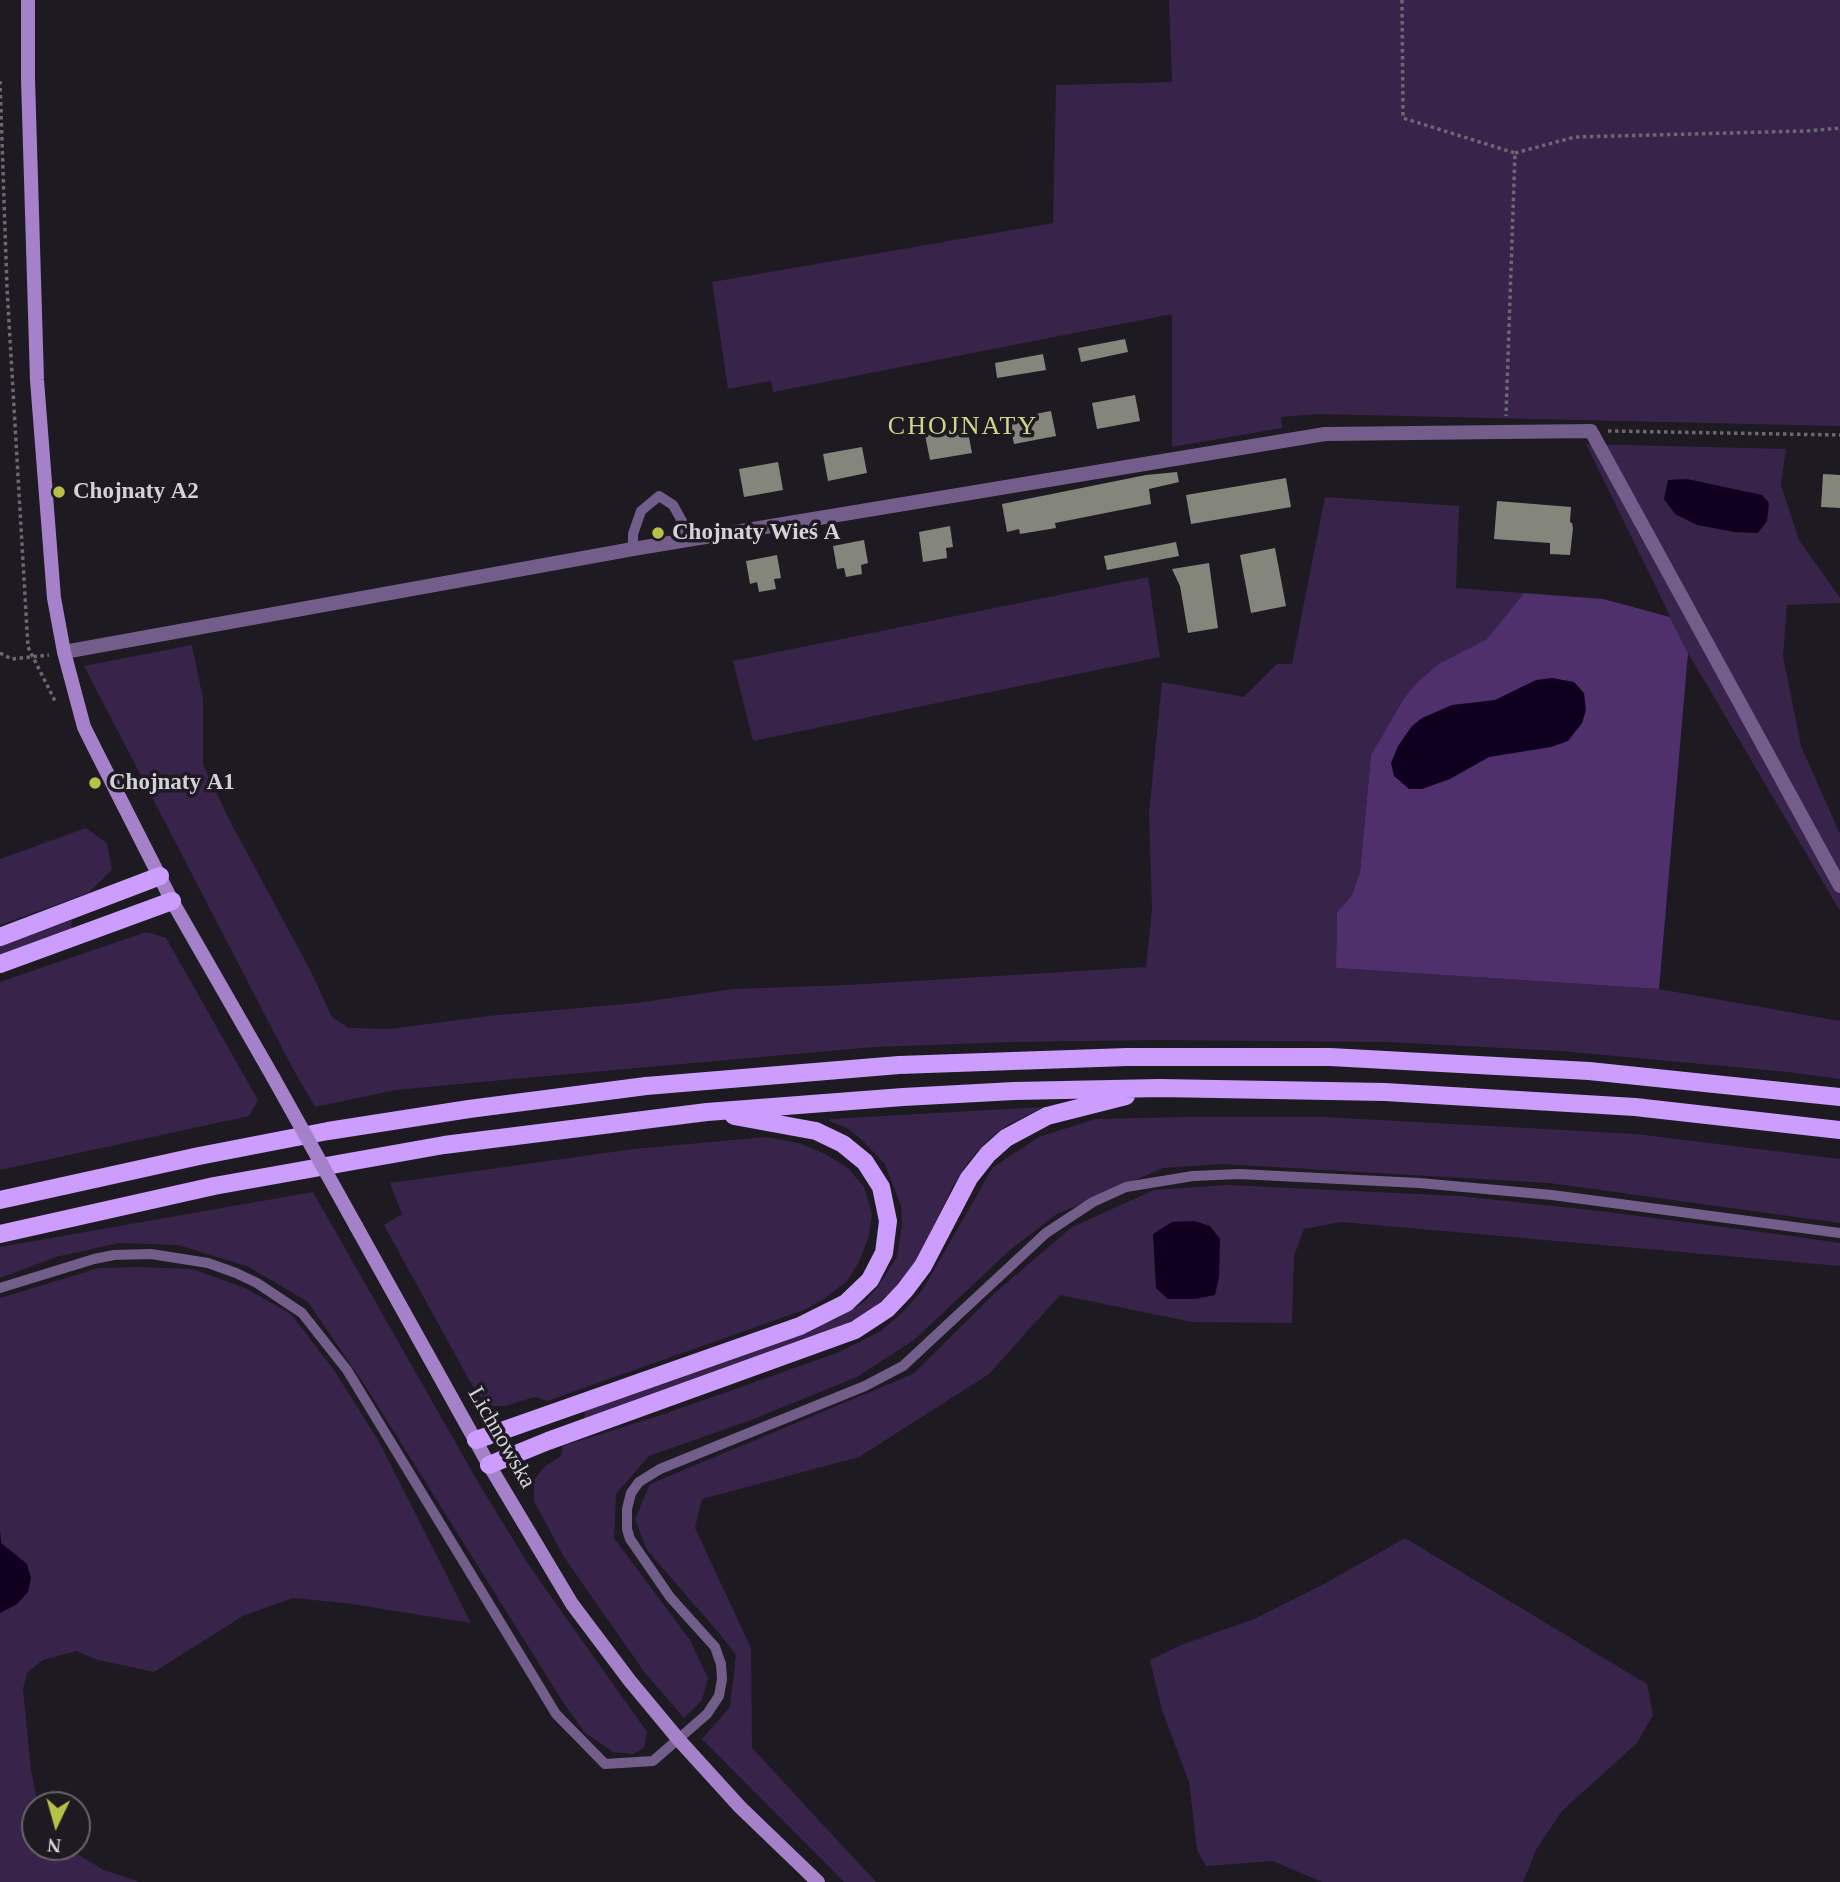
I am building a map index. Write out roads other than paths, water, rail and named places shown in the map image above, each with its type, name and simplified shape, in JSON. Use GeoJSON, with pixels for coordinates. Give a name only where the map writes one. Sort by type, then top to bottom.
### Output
{"type":"FeatureCollection","features":[{"type":"Feature","properties":{"kind":"main road"},"geometry":{"type":"LineString","coordinates":[[0,937],[160,876]]}},
{"type":"Feature","properties":{"kind":"main road"},"geometry":{"type":"LineString","coordinates":[[0,964],[172,901]]}},
{"type":"Feature","properties":{"kind":"main road"},"geometry":{"type":"LineString","coordinates":[[0,1200],[221,1151],[469,1108],[711,1079],[952,1062],[1139,1056],[1330,1058],[1589,1071],[1840,1097]]}},
{"type":"Feature","properties":{"kind":"main road"},"geometry":{"type":"LineString","coordinates":[[489,1465],[855,1330],[887,1310],[905,1290],[922,1266],[969,1178],[988,1154],[1006,1138],[1047,1116],[1160,1088]]}},
{"type":"Feature","properties":{"kind":"main road"},"geometry":{"type":"LineString","coordinates":[[0,1234],[191,1190],[360,1159],[539,1131],[707,1112],[931,1095],[1160,1088],[1335,1090],[1526,1099],[1669,1110],[1840,1130]]}},
{"type":"Feature","properties":{"kind":"main road"},"geometry":{"type":"LineString","coordinates":[[476,1440],[800,1326],[846,1303],[870,1280],[884,1253],[888,1221],[885,1198],[872,1171],[856,1154],[832,1138],[799,1126],[707,1112]]}},
{"type":"Feature","properties":{"kind":"street","name":"Lichnowska"},"geometry":{"type":"LineString","coordinates":[[28,0],[37,380],[54,598],[64,652],[85,727],[172,901],[489,1465],[572,1604],[679,1740],[740,1807],[818,1882]]}},
{"type":"Feature","properties":{"kind":"street"},"geometry":{"type":"LineString","coordinates":[[64,652],[633,549],[1325,434],[1591,431],[1840,886]]}},
{"type":"Feature","properties":{"kind":"lane"},"geometry":{"type":"LineString","coordinates":[[633,549],[633,534],[641,511],[659,496],[673,505],[683,523],[685,541]]}},
{"type":"Feature","properties":{"kind":"lane"},"geometry":{"type":"LineString","coordinates":[[0,1288],[94,1259],[114,1255],[151,1254],[208,1263],[257,1283],[302,1313],[347,1370],[556,1714],[605,1765],[653,1761],[707,1714],[719,1696],[722,1679],[721,1664],[715,1647],[670,1597],[630,1539],[627,1509],[631,1493],[639,1482],[660,1469],[865,1386],[903,1366],[1046,1233],[1068,1216],[1126,1187],[1193,1176],[1239,1174],[1419,1183],[1552,1195],[1840,1233]]}},
{"type":"Feature","properties":{"kind":"place","name":"Chojnaty A2"},"geometry":{"type":"Point","coordinates":[59,492]}},
{"type":"Feature","properties":{"kind":"place","name":"Chojnaty Wieś A"},"geometry":{"type":"Point","coordinates":[658,533]}},
{"type":"Feature","properties":{"kind":"place","name":"Chojnaty A1"},"geometry":{"type":"Point","coordinates":[95,783]}},
{"type":"Feature","properties":{"kind":"district","name":"CHOJNATY"},"geometry":{"type":"Point","coordinates":[963,427]}}]}
